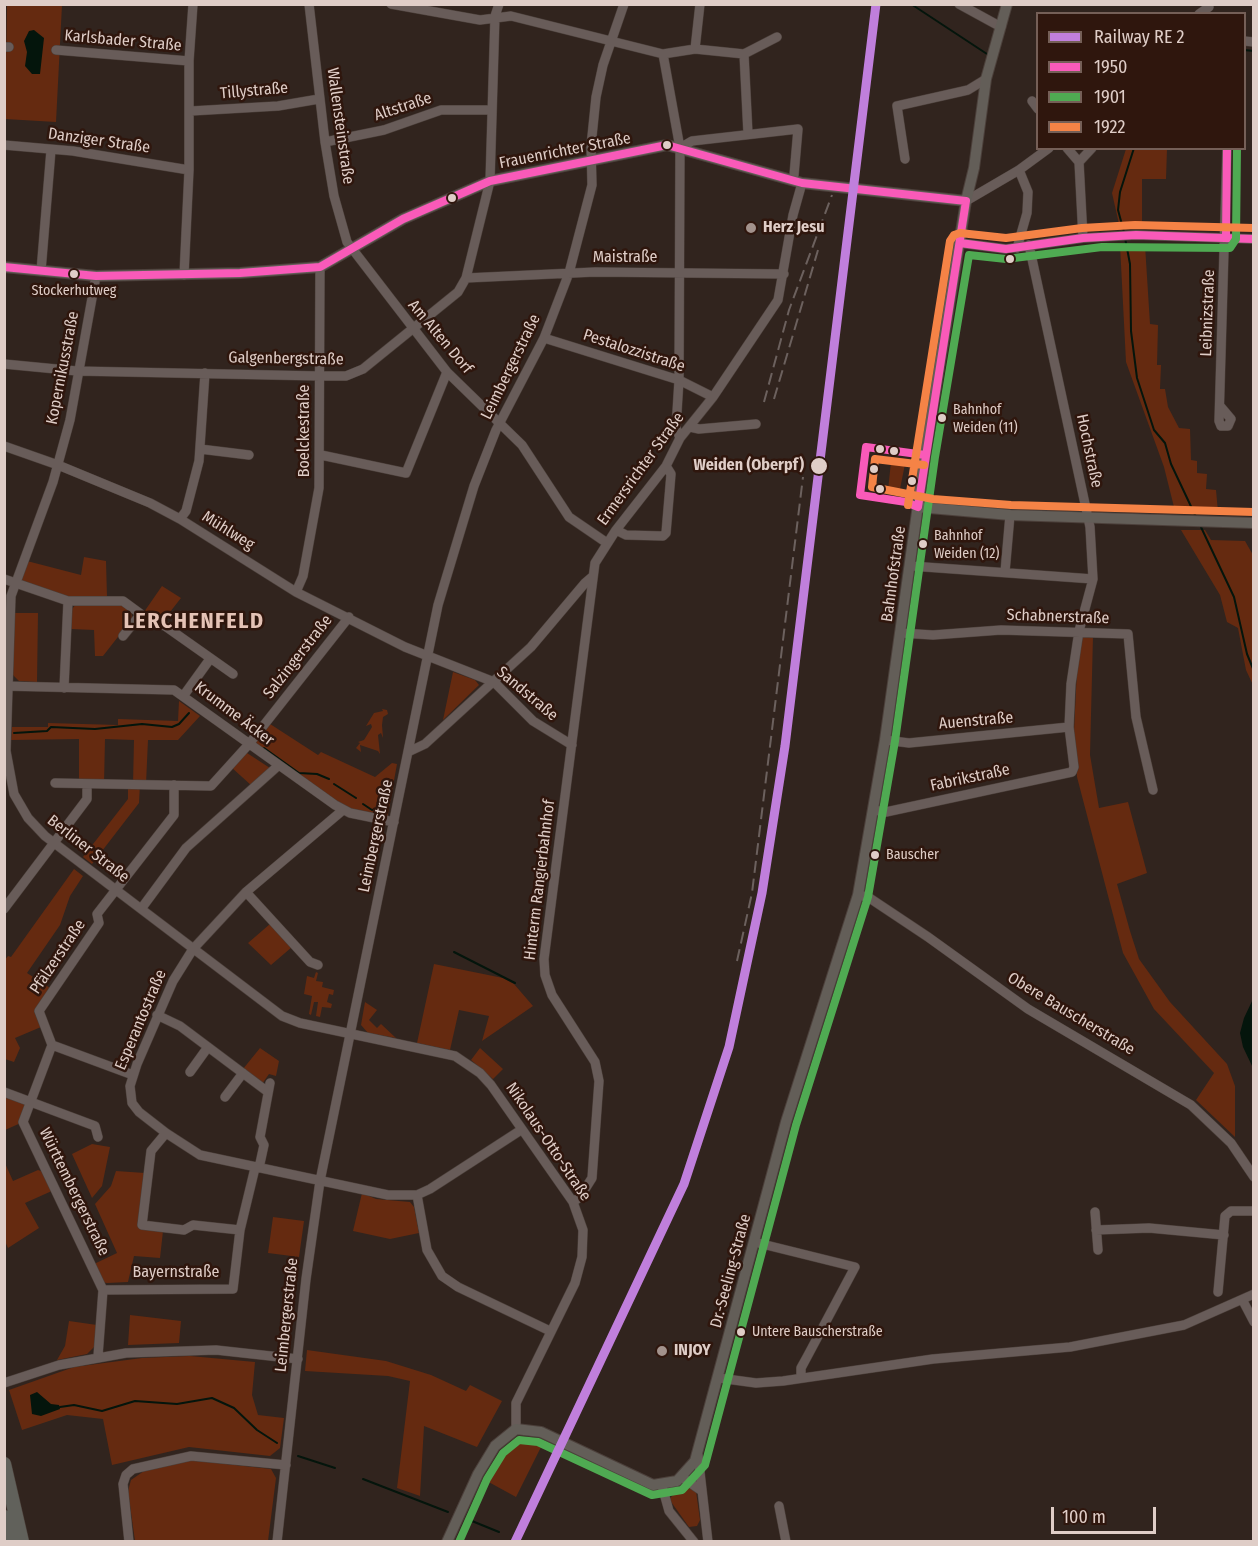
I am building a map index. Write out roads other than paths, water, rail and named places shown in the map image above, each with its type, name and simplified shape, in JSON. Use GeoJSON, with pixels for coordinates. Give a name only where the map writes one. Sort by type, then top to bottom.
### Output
{"type":"FeatureCollection","features":[{"type":"Feature","properties":{"kind":"highway"},"geometry":{"type":"LineString","coordinates":[[4,1464],[21,1542]]}},
{"type":"Feature","properties":{"kind":"highway"},"geometry":{"type":"LineString","coordinates":[[4,1516],[10,1542]]}},
{"type":"Feature","properties":{"kind":"main road","name":"Bahnhofstraße"},"geometry":{"type":"LineString","coordinates":[[858,895],[885,740],[918,507],[966,201],[974,168],[986,79],[1007,4]]}},
{"type":"Feature","properties":{"kind":"main road","name":"Frauenrichter Straße"},"geometry":{"type":"LineString","coordinates":[[4,267],[96,276],[184,275],[320,267],[403,219],[490,181],[667,145],[798,179],[966,201]]}},
{"type":"Feature","properties":{"kind":"main road"},"geometry":{"type":"LineString","coordinates":[[918,507],[1010,515],[1254,523]]}},
{"type":"Feature","properties":{"kind":"main road","name":"Dr.-Seeling-Straße"},"geometry":{"type":"LineString","coordinates":[[682,1478],[695,1461],[786,1122],[858,895]]}},
{"type":"Feature","properties":{"kind":"main road"},"geometry":{"type":"LineString","coordinates":[[447,1542],[478,1474],[495,1446],[516,1429],[542,1432],[644,1483],[662,1486],[682,1478]]}},
{"type":"Feature","properties":{"kind":"street"},"geometry":{"type":"LineString","coordinates":[[184,275],[191,111],[189,61],[193,4]]}},
{"type":"Feature","properties":{"kind":"street","name":"Wallensteinstraße"},"geometry":{"type":"LineString","coordinates":[[309,4],[325,142],[340,222],[351,250]]}},
{"type":"Feature","properties":{"kind":"street"},"geometry":{"type":"LineString","coordinates":[[391,4],[480,20],[495,16],[510,16],[663,54],[695,49],[744,54],[777,37]]}},
{"type":"Feature","properties":{"kind":"street","name":"Galgenbergstraße"},"geometry":{"type":"LineString","coordinates":[[4,364],[77,371],[320,376],[355,374],[458,292],[466,278],[490,181],[495,16],[498,4]]}},
{"type":"Feature","properties":{"kind":"street","name":"Leimbergerstraße"},"geometry":{"type":"LineString","coordinates":[[277,1542],[320,1181],[348,1034],[428,656],[452,552],[468,502],[500,423],[544,338],[569,273],[589,201],[594,173],[591,137],[596,97],[624,4]]}},
{"type":"Feature","properties":{"kind":"street"},"geometry":{"type":"LineString","coordinates":[[695,49],[700,4]]}},
{"type":"Feature","properties":{"kind":"street"},"geometry":{"type":"LineString","coordinates":[[959,4],[1001,27]]}},
{"type":"Feature","properties":{"kind":"street","name":"Karlsbader Straße"},"geometry":{"type":"LineString","coordinates":[[56,50],[189,61]]}},
{"type":"Feature","properties":{"kind":"street"},"geometry":{"type":"LineString","coordinates":[[663,54],[680,148],[680,380],[676,428],[680,438]]}},
{"type":"Feature","properties":{"kind":"street"},"geometry":{"type":"LineString","coordinates":[[680,148],[692,141],[748,134],[744,54]]}},
{"type":"Feature","properties":{"kind":"street"},"geometry":{"type":"LineString","coordinates":[[904,159],[897,106],[968,90],[986,79]]}},
{"type":"Feature","properties":{"kind":"street","name":"Tillystraße"},"geometry":{"type":"LineString","coordinates":[[191,111],[278,106],[319,99]]}},
{"type":"Feature","properties":{"kind":"street","name":"Altstraße"},"geometry":{"type":"LineString","coordinates":[[325,142],[384,130],[441,110],[491,110]]}},
{"type":"Feature","properties":{"kind":"street","name":"Ermersrichter Straße"},"geometry":{"type":"LineString","coordinates":[[408,752],[425,744],[494,682],[531,647],[585,583],[592,578],[595,563],[607,543],[666,466],[680,438],[713,397],[778,300],[798,179],[798,129],[748,134]]}},
{"type":"Feature","properties":{"kind":"street","name":"Danziger Straße"},"geometry":{"type":"LineString","coordinates":[[4,145],[189,170]]}},
{"type":"Feature","properties":{"kind":"street"},"geometry":{"type":"LineString","coordinates":[[41,271],[51,150]]}},
{"type":"Feature","properties":{"kind":"street"},"geometry":{"type":"LineString","coordinates":[[966,201],[1019,170],[1046,150]]}},
{"type":"Feature","properties":{"kind":"street"},"geometry":{"type":"LineString","coordinates":[[1069,150],[1078,162],[1083,238]]}},
{"type":"Feature","properties":{"kind":"street"},"geometry":{"type":"LineString","coordinates":[[1078,162],[1090,150]]}},
{"type":"Feature","properties":{"kind":"street","name":"Leibnizstraße"},"geometry":{"type":"LineString","coordinates":[[1220,406],[1227,150]]}},
{"type":"Feature","properties":{"kind":"street"},"geometry":{"type":"LineString","coordinates":[[1017,248],[1028,203],[1028,192],[1019,170]]}},
{"type":"Feature","properties":{"kind":"street"},"geometry":{"type":"LineString","coordinates":[[960,243],[1017,248],[1114,235],[1254,239]]}},
{"type":"Feature","properties":{"kind":"street","name":"Hochstraße"},"geometry":{"type":"LineString","coordinates":[[1029,246],[1088,518],[1093,579],[1079,631],[1071,684],[1069,727],[1074,767],[1072,772]]}},
{"type":"Feature","properties":{"kind":"street","name":"Am Alten Dorf"},"geometry":{"type":"LineString","coordinates":[[351,250],[447,372],[500,423],[530,456],[569,517],[607,543]]}},
{"type":"Feature","properties":{"kind":"street","name":"Boelckestraße"},"geometry":{"type":"LineString","coordinates":[[296,592],[303,576],[320,488],[320,267]]}},
{"type":"Feature","properties":{"kind":"street","name":"Maistraße"},"geometry":{"type":"LineString","coordinates":[[466,278],[569,273],[784,274]]}},
{"type":"Feature","properties":{"kind":"street","name":"Kopernikusstraße"},"geometry":{"type":"LineString","coordinates":[[58,465],[70,420],[77,371],[96,276]]}},
{"type":"Feature","properties":{"kind":"street","name":"Pestalozzistraße"},"geometry":{"type":"LineString","coordinates":[[544,338],[680,380],[713,397]]}},
{"type":"Feature","properties":{"kind":"street"},"geometry":{"type":"LineString","coordinates":[[321,454],[406,473],[447,372]]}},
{"type":"Feature","properties":{"kind":"street"},"geometry":{"type":"LineString","coordinates":[[180,519],[186,511],[195,481],[206,373]]}},
{"type":"Feature","properties":{"kind":"street"},"geometry":{"type":"LineString","coordinates":[[690,427],[699,429],[756,424]]}},
{"type":"Feature","properties":{"kind":"street","name":"Mühlweg"},"geometry":{"type":"LineString","coordinates":[[4,446],[58,465],[180,519],[296,592],[405,647],[428,656]]}},
{"type":"Feature","properties":{"kind":"street"},"geometry":{"type":"LineString","coordinates":[[200,449],[249,455]]}},
{"type":"Feature","properties":{"kind":"street","name":"Berliner Straße"},"geometry":{"type":"LineString","coordinates":[[58,465],[14,582],[9,608],[6,760],[11,785],[28,818],[54,843],[282,1016],[300,1023],[348,1034]]}},
{"type":"Feature","properties":{"kind":"street"},"geometry":{"type":"LineString","coordinates":[[616,531],[626,535],[663,536],[666,533],[671,474],[666,466]]}},
{"type":"Feature","properties":{"kind":"street"},"geometry":{"type":"LineString","coordinates":[[1005,572],[1010,515]]}},
{"type":"Feature","properties":{"kind":"street"},"geometry":{"type":"LineString","coordinates":[[911,566],[1093,579]]}},
{"type":"Feature","properties":{"kind":"street","name":"Hinterm Rangierbahnhof"},"geometry":{"type":"LineString","coordinates":[[573,1202],[580,1197],[592,1178],[599,1081],[595,1062],[552,995],[544,975],[544,959],[592,578]]}},
{"type":"Feature","properties":{"kind":"street"},"geometry":{"type":"LineString","coordinates":[[4,579],[68,601],[123,601],[153,623],[165,626],[233,674]]}},
{"type":"Feature","properties":{"kind":"street"},"geometry":{"type":"LineString","coordinates":[[64,688],[68,601]]}},
{"type":"Feature","properties":{"kind":"street"},"geometry":{"type":"LineString","coordinates":[[123,636],[140,615]]}},
{"type":"Feature","properties":{"kind":"street","name":"Salzingerstraße"},"geometry":{"type":"LineString","coordinates":[[54,783],[211,786],[249,744],[349,617]]}},
{"type":"Feature","properties":{"kind":"street","name":"Schabnerstraße"},"geometry":{"type":"LineString","coordinates":[[901,633],[933,635],[1001,630],[1128,634],[1136,717],[1153,790]]}},
{"type":"Feature","properties":{"kind":"street","name":"Sandstraße"},"geometry":{"type":"LineString","coordinates":[[428,656],[494,682],[533,721],[572,746]]}},
{"type":"Feature","properties":{"kind":"street"},"geometry":{"type":"LineString","coordinates":[[184,695],[210,659]]}},
{"type":"Feature","properties":{"kind":"street","name":"Krumme Äcker"},"geometry":{"type":"LineString","coordinates":[[6,686],[165,688],[184,695],[343,810],[394,822]]}},
{"type":"Feature","properties":{"kind":"street","name":"Auenstraße"},"geometry":{"type":"LineString","coordinates":[[885,740],[909,742],[1069,727]]}},
{"type":"Feature","properties":{"kind":"street"},"geometry":{"type":"LineString","coordinates":[[141,909],[186,848],[279,765]]}},
{"type":"Feature","properties":{"kind":"street","name":"Fabrikstraße"},"geometry":{"type":"LineString","coordinates":[[873,810],[886,812],[1072,772]]}},
{"type":"Feature","properties":{"kind":"street"},"geometry":{"type":"LineString","coordinates":[[4,909],[9,895],[54,843],[87,799],[87,784]]}},
{"type":"Feature","properties":{"kind":"street"},"geometry":{"type":"LineString","coordinates":[[115,890],[174,815],[174,785]]}},
{"type":"Feature","properties":{"kind":"street","name":"Esperantostraße"},"geometry":{"type":"LineString","coordinates":[[343,810],[246,892],[193,949],[173,981],[133,1075],[130,1086],[132,1103],[139,1112],[166,1133],[200,1155],[388,1195],[417,1195]]}},
{"type":"Feature","properties":{"kind":"street","name":"Pfälzerstraße"},"geometry":{"type":"LineString","coordinates":[[52,1045],[39,1011],[99,922],[97,914],[115,890]]}},
{"type":"Feature","properties":{"kind":"street"},"geometry":{"type":"LineString","coordinates":[[246,892],[310,962],[318,964]]}},
{"type":"Feature","properties":{"kind":"street","name":"Obere Bauscherstraße"},"geometry":{"type":"LineString","coordinates":[[858,895],[868,897],[1028,1009],[1191,1105],[1231,1143],[1254,1177]]}},
{"type":"Feature","properties":{"kind":"street","name":"Bayernstraße"},"geometry":{"type":"LineString","coordinates":[[103,1290],[233,1289],[240,1230],[264,1145],[260,1137],[269,1088],[243,1073],[180,1026],[157,1015]]}},
{"type":"Feature","properties":{"kind":"street","name":"Nikolaus-Otto-Straße"},"geometry":{"type":"LineString","coordinates":[[348,1034],[455,1056],[474,1068],[491,1085],[520,1130],[573,1202],[583,1230],[582,1257],[574,1283],[516,1403],[516,1429]]}},
{"type":"Feature","properties":{"kind":"street"},"geometry":{"type":"LineString","coordinates":[[52,1045],[133,1075]]}},
{"type":"Feature","properties":{"kind":"street","name":"Württembergerstraße"},"geometry":{"type":"LineString","coordinates":[[52,1045],[23,1122],[103,1290],[98,1356]]}},
{"type":"Feature","properties":{"kind":"street"},"geometry":{"type":"LineString","coordinates":[[190,1072],[208,1047]]}},
{"type":"Feature","properties":{"kind":"street"},"geometry":{"type":"LineString","coordinates":[[225,1097],[243,1073]]}},
{"type":"Feature","properties":{"kind":"street"},"geometry":{"type":"LineString","coordinates":[[4,1092],[95,1126],[98,1137]]}},
{"type":"Feature","properties":{"kind":"street"},"geometry":{"type":"LineString","coordinates":[[520,1130],[445,1182],[417,1195],[427,1250],[442,1276],[458,1287],[550,1331]]}},
{"type":"Feature","properties":{"kind":"street"},"geometry":{"type":"LineString","coordinates":[[166,1133],[151,1151],[142,1225],[184,1230],[193,1225],[240,1230]]}},
{"type":"Feature","properties":{"kind":"street"},"geometry":{"type":"LineString","coordinates":[[1218,1292],[1228,1212],[1254,1211]]}},
{"type":"Feature","properties":{"kind":"street"},"geometry":{"type":"LineString","coordinates":[[1095,1212],[1098,1250]]}},
{"type":"Feature","properties":{"kind":"street"},"geometry":{"type":"LineString","coordinates":[[1096,1230],[1149,1228],[1224,1235]]}},
{"type":"Feature","properties":{"kind":"street"},"geometry":{"type":"LineString","coordinates":[[754,1242],[855,1267],[804,1362],[801,1378]]}},
{"type":"Feature","properties":{"kind":"street"},"geometry":{"type":"LineString","coordinates":[[718,1378],[756,1383],[933,1359],[1070,1347],[1158,1332],[1203,1319],[1254,1294]]}},
{"type":"Feature","properties":{"kind":"street"},"geometry":{"type":"LineString","coordinates":[[1243,1301],[1254,1322]]}},
{"type":"Feature","properties":{"kind":"street"},"geometry":{"type":"LineString","coordinates":[[4,1383],[59,1365],[98,1356],[199,1350],[298,1359]]}},
{"type":"Feature","properties":{"kind":"street"},"geometry":{"type":"LineString","coordinates":[[697,1453],[708,1542]]}},
{"type":"Feature","properties":{"kind":"street"},"geometry":{"type":"LineString","coordinates":[[129,1542],[123,1484],[125,1476],[134,1469],[191,1456],[286,1464]]}},
{"type":"Feature","properties":{"kind":"street"},"geometry":{"type":"LineString","coordinates":[[682,1478],[702,1491]]}},
{"type":"Feature","properties":{"kind":"street"},"geometry":{"type":"LineString","coordinates":[[662,1486],[669,1511],[694,1542]]}},
{"type":"Feature","properties":{"kind":"street"},"geometry":{"type":"LineString","coordinates":[[779,1506],[786,1542]]}},
{"type":"Feature","properties":{"kind":"waterway"},"geometry":{"type":"LineString","coordinates":[[911,4],[987,54]]}},
{"type":"Feature","properties":{"kind":"waterway"},"geometry":{"type":"LineString","coordinates":[[1246,50],[1254,51]]}},
{"type":"Feature","properties":{"kind":"waterway"},"geometry":{"type":"LineString","coordinates":[[1124,232],[1118,210],[1120,192],[1133,150]]}},
{"type":"Feature","properties":{"kind":"waterway"},"geometry":{"type":"LineString","coordinates":[[1125,238],[1130,264],[1131,331],[1137,378],[1154,430],[1165,443],[1171,464],[1196,517]]}},
{"type":"Feature","properties":{"kind":"waterway"},"geometry":{"type":"LineString","coordinates":[[1200,525],[1234,597],[1247,654],[1254,671]]}},
{"type":"Feature","properties":{"kind":"waterway"},"geometry":{"type":"LineString","coordinates":[[14,733],[47,731],[51,727],[95,729],[142,724],[172,727],[179,724],[189,713]]}},
{"type":"Feature","properties":{"kind":"waterway"},"geometry":{"type":"LineString","coordinates":[[264,748],[299,773],[317,774],[329,779]]}},
{"type":"Feature","properties":{"kind":"waterway"},"geometry":{"type":"LineString","coordinates":[[334,784],[356,798]]}},
{"type":"Feature","properties":{"kind":"waterway"},"geometry":{"type":"LineString","coordinates":[[363,804],[372,810],[381,808]]}},
{"type":"Feature","properties":{"kind":"waterway"},"geometry":{"type":"LineString","coordinates":[[454,952],[515,983]]}},
{"type":"Feature","properties":{"kind":"waterway"},"geometry":{"type":"LineString","coordinates":[[60,1407],[74,1405],[102,1411],[135,1401],[177,1404],[212,1398],[234,1408],[257,1430],[277,1443]]}},
{"type":"Feature","properties":{"kind":"waterway"},"geometry":{"type":"LineString","coordinates":[[298,1456],[335,1468]]}},
{"type":"Feature","properties":{"kind":"waterway"},"geometry":{"type":"LineString","coordinates":[[363,1479],[448,1512]]}},
{"type":"Feature","properties":{"kind":"waterway"},"geometry":{"type":"LineString","coordinates":[[467,1519],[499,1532]]}},
{"type":"Feature","properties":{"kind":"railway"},"geometry":{"type":"LineString","coordinates":[[764,402],[789,310],[832,195]]}},
{"type":"Feature","properties":{"kind":"railway"},"geometry":{"type":"LineString","coordinates":[[774,399],[818,250]]}},
{"type":"Feature","properties":{"kind":"railway"},"geometry":{"type":"LineString","coordinates":[[737,961],[752,893],[803,477]]}},
{"type":"Feature","properties":{"kind":"place","name":"Herz Jesu"},"geometry":{"type":"Point","coordinates":[751,228]}},
{"type":"Feature","properties":{"kind":"place","name":"Stockerhutweg"},"geometry":{"type":"Point","coordinates":[74,274]}},
{"type":"Feature","properties":{"kind":"place","name":"Bahnhof Weiden (11)"},"geometry":{"type":"Point","coordinates":[942,418]}},
{"type":"Feature","properties":{"kind":"place","name":"Weiden (Oberpf)"},"geometry":{"type":"Point","coordinates":[819,466]}},
{"type":"Feature","properties":{"kind":"place","name":"Bahnhof Weiden (12)"},"geometry":{"type":"Point","coordinates":[923,544]}},
{"type":"Feature","properties":{"kind":"place","name":"Bauscher"},"geometry":{"type":"Point","coordinates":[875,855]}},
{"type":"Feature","properties":{"kind":"place","name":"Untere Bauscherstraße"},"geometry":{"type":"Point","coordinates":[741,1332]}},
{"type":"Feature","properties":{"kind":"place","name":"INJOY"},"geometry":{"type":"Point","coordinates":[662,1351]}},
{"type":"Feature","properties":{"kind":"district","name":"LERCHENFELD"},"geometry":{"type":"Point","coordinates":[194,622]}}]}
